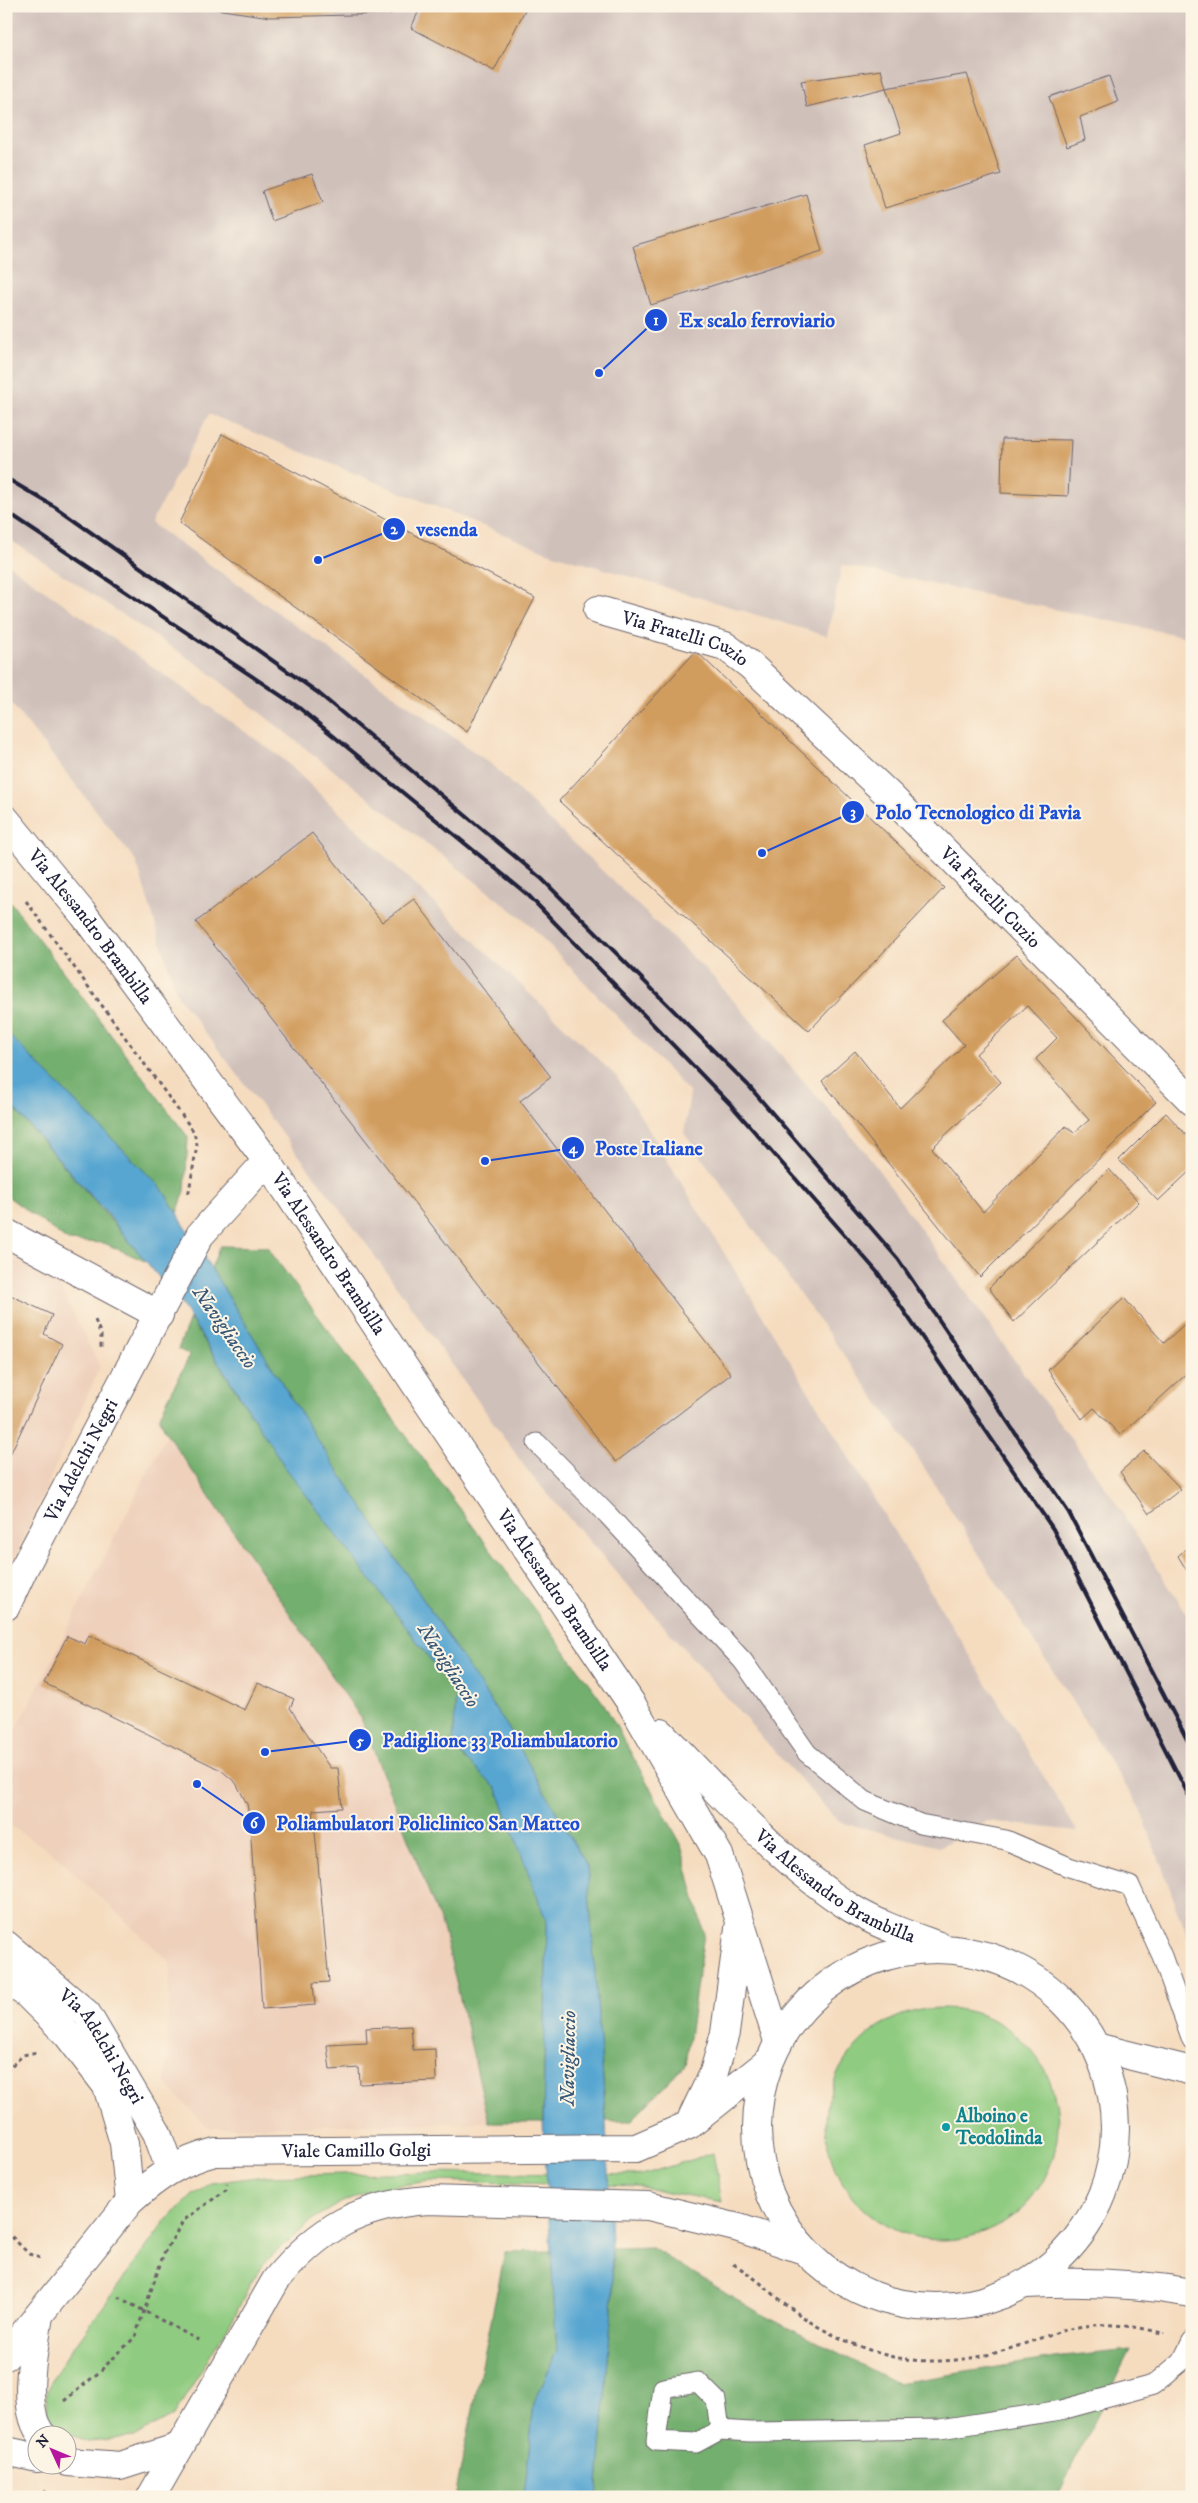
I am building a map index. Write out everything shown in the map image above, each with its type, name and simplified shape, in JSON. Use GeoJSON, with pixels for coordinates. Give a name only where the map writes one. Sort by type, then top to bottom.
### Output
{"type":"FeatureCollection","features":[{"type":"Feature","properties":{"kind":"main road","name":"Via Fratelli Cuzio"},"geometry":{"type":"LineString","coordinates":[[598,610],[725,646],[750,665],[891,797],[1192,1101]]}},
{"type":"Feature","properties":{"kind":"main road","name":"Via Alessandro Brambilla"},"geometry":{"type":"LineString","coordinates":[[6,820],[84,915],[267,1161],[631,1703],[719,1855],[773,2051]]}},
{"type":"Feature","properties":{"kind":"main road","name":"Via Adelchi Negri"},"geometry":{"type":"LineString","coordinates":[[6,1606],[23,1570],[200,1235],[267,1161]]}},
{"type":"Feature","properties":{"kind":"main road"},"geometry":{"type":"LineString","coordinates":[[6,1233],[158,1315]]}},
{"type":"Feature","properties":{"kind":"main road","name":"Via Alessandro Brambilla"},"geometry":{"type":"LineString","coordinates":[[631,1703],[754,1828],[811,1879],[852,1909],[890,1928],[942,1948]]}},
{"type":"Feature","properties":{"kind":"main road","name":"Via Alessandro Brambilla"},"geometry":{"type":"LineString","coordinates":[[689,2125],[714,2072],[726,2033],[739,1924]]}},
{"type":"Feature","properties":{"kind":"main road","name":"Via Adelchi Negri"},"geometry":{"type":"LineString","coordinates":[[6,1945],[86,2014],[157,2133],[170,2168]]}},
{"type":"Feature","properties":{"kind":"main road"},"geometry":{"type":"LineString","coordinates":[[942,1948],[989,1956],[1033,1976],[1069,2008],[1096,2046],[1112,2090],[1116,2134],[1108,2179],[1090,2221],[1062,2256],[1026,2284],[969,2306],[908,2306],[849,2287],[801,2249],[773,2208],[758,2160],[756,2111],[773,2051],[808,2001],[847,1971],[893,1953],[942,1948]]}},
{"type":"Feature","properties":{"kind":"main road"},"geometry":{"type":"LineString","coordinates":[[6,1979],[27,1994],[67,2034],[107,2086],[124,2143],[130,2201]]}},
{"type":"Feature","properties":{"kind":"main road"},"geometry":{"type":"LineString","coordinates":[[1096,2046],[1192,2071]]}},
{"type":"Feature","properties":{"kind":"main road","name":"Viale Camillo Golgi"},"geometry":{"type":"LineString","coordinates":[[6,2356],[130,2201],[153,2180],[170,2168],[190,2159],[215,2152],[636,2148],[689,2125],[773,2051]]}},
{"type":"Feature","properties":{"kind":"main road"},"geometry":{"type":"LineString","coordinates":[[151,2497],[276,2280],[296,2256],[330,2228],[347,2218],[386,2205],[428,2200],[648,2206],[739,2228],[801,2249]]}},
{"type":"Feature","properties":{"kind":"main road"},"geometry":{"type":"LineString","coordinates":[[1026,2284],[1065,2282],[1105,2284],[1192,2293]]}},
{"type":"Feature","properties":{"kind":"main road"},"geometry":{"type":"LineString","coordinates":[[38,2426],[31,2403],[30,2380],[39,2315]]}},
{"type":"Feature","properties":{"kind":"main road"},"geometry":{"type":"LineString","coordinates":[[79,2464],[120,2466],[179,2447]]}},
{"type":"Feature","properties":{"kind":"main road"},"geometry":{"type":"LineString","coordinates":[[6,2452],[28,2456]]}},
{"type":"Feature","properties":{"kind":"lane"},"geometry":{"type":"LineString","coordinates":[[537,1443],[614,1522],[743,1661],[807,1753],[864,1801],[920,1824],[1006,1840],[1069,1867],[1130,1886],[1162,1956],[1192,2040]]}},
{"type":"Feature","properties":{"kind":"lane"},"geometry":{"type":"LineString","coordinates":[[720,2430],[750,2432],[940,2429],[1061,2410],[1153,2385],[1182,2361],[1192,2341]]}},
{"type":"Feature","properties":{"kind":"path"},"geometry":{"type":"LineString","coordinates":[[24,898],[194,1132],[196,1146],[185,1215],[200,1235]]}},
{"type":"Feature","properties":{"kind":"path"},"geometry":{"type":"LineString","coordinates":[[6,2070],[23,2055],[40,2052]]}},
{"type":"Feature","properties":{"kind":"path"},"geometry":{"type":"LineString","coordinates":[[6,2231],[29,2254],[45,2260]]}},
{"type":"Feature","properties":{"kind":"path"},"geometry":{"type":"LineString","coordinates":[[730,2262],[765,2284],[800,2315],[826,2330],[857,2345],[888,2355],[917,2361],[949,2361],[994,2353],[1076,2327],[1144,2328],[1173,2336]]}},
{"type":"Feature","properties":{"kind":"path"},"geometry":{"type":"LineString","coordinates":[[118,2297],[205,2343]]}},
{"type":"Feature","properties":{"kind":"shaded area"},"geometry":{"type":"Polygon","coordinates":[[[6,6],[1192,6],[1192,638],[842,565],[827,636],[547,552],[209,414],[151,523],[491,764],[712,976],[867,1154],[1111,1495],[1192,1623],[1192,1949],[1141,1810],[916,1455],[684,1133],[690,1093],[528,923],[203,668],[6,537],[6,6]]]}},
{"type":"Feature","properties":{"kind":"shaded area"},"geometry":{"type":"Polygon","coordinates":[[[6,563],[282,758],[616,1076],[1077,1831],[987,1821],[939,1847],[839,1822],[530,1474],[367,1245],[177,995],[136,861],[6,697],[6,563]]]}},
{"type":"Feature","properties":{"kind":"shaded area"},"geometry":{"type":"Polygon","coordinates":[[[6,1254],[56,1279],[100,1367],[6,1577],[6,1254]]]}},
{"type":"Feature","properties":{"kind":"shaded area"},"geometry":{"type":"Polygon","coordinates":[[[167,1434],[361,1718],[444,1931],[489,2122],[208,2128],[166,2084],[170,1962],[50,1851],[6,1823],[6,1744],[17,1728],[167,1434]]]}},
{"type":"Feature","properties":{"kind":"green space"},"geometry":{"type":"Polygon","coordinates":[[[6,896],[188,1137],[185,1191],[177,1213],[162,1189],[6,1032],[6,896]]]}},
{"type":"Feature","properties":{"kind":"green space"},"geometry":{"type":"Polygon","coordinates":[[[6,1099],[147,1262],[104,1243],[68,1241],[6,1195],[6,1099]]]}},
{"type":"Feature","properties":{"kind":"green space"},"geometry":{"type":"Polygon","coordinates":[[[220,1246],[267,1247],[604,1704],[681,1844],[704,1934],[685,2065],[631,2121],[606,2121],[587,1866],[507,1726],[309,1427],[211,1268],[220,1246]]]}},
{"type":"Feature","properties":{"kind":"green space"},"geometry":{"type":"Polygon","coordinates":[[[190,1319],[285,1467],[456,1693],[453,1747],[497,1789],[547,1923],[543,2122],[489,2122],[444,1931],[361,1718],[167,1434],[159,1417],[190,1355],[178,1349],[190,1319]]]}},
{"type":"Feature","properties":{"kind":"green space"},"geometry":{"type":"Polygon","coordinates":[[[942,2008],[965,2010],[997,2022],[1016,2034],[1032,2050],[1044,2069],[1053,2090],[1058,2124],[1056,2147],[1044,2179],[1032,2198],[1016,2214],[997,2226],[976,2235],[942,2240],[919,2238],[887,2226],[868,2214],[852,2198],[840,2179],[831,2158],[826,2124],[828,2101],[840,2069],[852,2050],[868,2034],[887,2022],[908,2013],[942,2008]]]}},
{"type":"Feature","properties":{"kind":"green space"},"geometry":{"type":"Polygon","coordinates":[[[713,2153],[722,2202],[636,2186],[429,2181],[370,2190],[338,2204],[315,2218],[266,2261],[252,2281],[235,2315],[174,2415],[133,2437],[88,2441],[78,2438],[78,2426],[55,2426],[47,2415],[46,2396],[55,2374],[73,2348],[164,2223],[192,2196],[211,2183],[264,2176],[428,2172],[642,2175],[713,2153]]]}},
{"type":"Feature","properties":{"kind":"green space"},"geometry":{"type":"Polygon","coordinates":[[[652,2248],[763,2315],[897,2383],[1054,2358],[1130,2350],[1057,2497],[597,2497],[613,2295],[612,2249],[652,2248]]]}},
{"type":"Feature","properties":{"kind":"green space"},"geometry":{"type":"Polygon","coordinates":[[[551,2251],[557,2350],[534,2404],[524,2497],[455,2497],[505,2252],[551,2251]]]}},
{"type":"Feature","properties":{"kind":"water","name":"Navigliaccio"},"geometry":{"type":"Polygon","coordinates":[[[6,1032],[162,1189],[309,1427],[507,1726],[587,1866],[606,2121],[613,2295],[597,2497],[524,2497],[534,2404],[557,2350],[543,2122],[547,1923],[497,1789],[453,1747],[456,1693],[285,1467],[184,1308],[108,1215],[6,1099],[6,1032]]]}},
{"type":"Feature","properties":{"kind":"building"},"geometry":{"type":"Polygon","coordinates":[[[195,6],[392,6],[391,14],[270,17],[195,6]]]}},
{"type":"Feature","properties":{"kind":"building"},"geometry":{"type":"Polygon","coordinates":[[[421,6],[527,6],[494,71],[411,28],[421,6]]]}},
{"type":"Feature","properties":{"kind":"building"},"geometry":{"type":"Polygon","coordinates":[[[881,70],[886,88],[807,107],[801,81],[881,70]]]}},
{"type":"Feature","properties":{"kind":"building"},"geometry":{"type":"Polygon","coordinates":[[[967,74],[1001,174],[885,208],[865,145],[901,133],[886,88],[967,74]]]}},
{"type":"Feature","properties":{"kind":"building"},"geometry":{"type":"Polygon","coordinates":[[[1109,76],[1118,102],[1080,117],[1085,140],[1067,147],[1049,97],[1109,76]]]}},
{"type":"Feature","properties":{"kind":"building"},"geometry":{"type":"Polygon","coordinates":[[[312,174],[323,202],[272,221],[262,191],[312,174]]]}},
{"type":"Feature","properties":{"kind":"building"},"geometry":{"type":"Polygon","coordinates":[[[806,194],[822,251],[651,305],[633,246],[806,194]]]}},
{"type":"Feature","properties":{"kind":"building"},"geometry":{"type":"Polygon","coordinates":[[[222,434],[535,598],[467,732],[179,523],[222,434]]]}},
{"type":"Feature","properties":{"kind":"building"},"geometry":{"type":"Polygon","coordinates":[[[1002,439],[1071,440],[1068,496],[1001,493],[1002,439]]]}},
{"type":"Feature","properties":{"kind":"building"},"geometry":{"type":"Polygon","coordinates":[[[696,651],[944,888],[809,1031],[559,801],[696,651]]]}},
{"type":"Feature","properties":{"kind":"building"},"geometry":{"type":"Polygon","coordinates":[[[312,833],[382,922],[414,899],[551,1077],[520,1101],[731,1374],[616,1462],[196,922],[312,833]]]}},
{"type":"Feature","properties":{"kind":"building"},"geometry":{"type":"Polygon","coordinates":[[[1017,955],[1156,1102],[980,1277],[822,1081],[855,1051],[900,1108],[964,1045],[942,1020],[1017,955]],[[1027,1006],[976,1054],[1001,1082],[932,1148],[983,1212],[1066,1126],[1074,1133],[1089,1120],[1036,1059],[1057,1038],[1027,1006]]]}},
{"type":"Feature","properties":{"kind":"building"},"geometry":{"type":"Polygon","coordinates":[[[1166,1113],[1192,1141],[1192,1169],[1158,1201],[1119,1160],[1166,1113]]]}},
{"type":"Feature","properties":{"kind":"building"},"geometry":{"type":"Polygon","coordinates":[[[1109,1169],[1139,1202],[1014,1322],[989,1288],[1109,1169]]]}},
{"type":"Feature","properties":{"kind":"building"},"geometry":{"type":"Polygon","coordinates":[[[6,1293],[52,1315],[44,1334],[62,1344],[6,1463],[6,1293]]]}},
{"type":"Feature","properties":{"kind":"building"},"geometry":{"type":"Polygon","coordinates":[[[1124,1298],[1164,1343],[1192,1317],[1192,1369],[1120,1435],[1094,1408],[1082,1419],[1048,1370],[1124,1298]]]}},
{"type":"Feature","properties":{"kind":"building"},"geometry":{"type":"Polygon","coordinates":[[[1144,1451],[1181,1489],[1149,1514],[1120,1472],[1144,1451]]]}},
{"type":"Feature","properties":{"kind":"building"},"geometry":{"type":"Polygon","coordinates":[[[1192,1543],[1192,1579],[1178,1556],[1192,1543]]]}},
{"type":"Feature","properties":{"kind":"building"},"geometry":{"type":"Polygon","coordinates":[[[89,1635],[245,1710],[258,1683],[294,1699],[290,1708],[330,1768],[338,1768],[342,1808],[313,1810],[329,1982],[313,1983],[315,2005],[262,2009],[250,1823],[247,1804],[236,1783],[221,1770],[44,1683],[67,1636],[85,1644],[89,1635]]]}},
{"type":"Feature","properties":{"kind":"building"},"geometry":{"type":"Polygon","coordinates":[[[411,2026],[413,2050],[435,2049],[436,2081],[360,2084],[359,2068],[330,2070],[327,2045],[367,2043],[366,2028],[411,2026]]]}},
{"type":"Feature","properties":{"kind":"railway"},"geometry":{"type":"LineString","coordinates":[[6,478],[55,507],[317,692],[542,879],[748,1085],[898,1259],[1069,1513],[1192,1749]]}},
{"type":"Feature","properties":{"kind":"railway"},"geometry":{"type":"LineString","coordinates":[[6,512],[298,707],[528,895],[731,1105],[878,1273],[1053,1529],[1192,1802]]}},
{"type":"Feature","properties":{"kind":"place","name":"Ex scalo ferroviario"},"geometry":{"type":"Point","coordinates":[599,373]}},
{"type":"Feature","properties":{"kind":"place","name":"vesenda"},"geometry":{"type":"Point","coordinates":[318,560]}},
{"type":"Feature","properties":{"kind":"place","name":"Polo Tecnologico di Pavia"},"geometry":{"type":"Point","coordinates":[762,853]}},
{"type":"Feature","properties":{"kind":"place","name":"Poste Italiane"},"geometry":{"type":"Point","coordinates":[485,1161]}},
{"type":"Feature","properties":{"kind":"place","name":"Padiglione 33 Poliambulatorio"},"geometry":{"type":"Point","coordinates":[265,1752]}},
{"type":"Feature","properties":{"kind":"place","name":"Poliambulatori Policlinico San Matteo"},"geometry":{"type":"Point","coordinates":[197,1784]}},
{"type":"Feature","properties":{"kind":"place","name":"Alboino e Teodolinda"},"geometry":{"type":"Point","coordinates":[946,2127]}}]}
